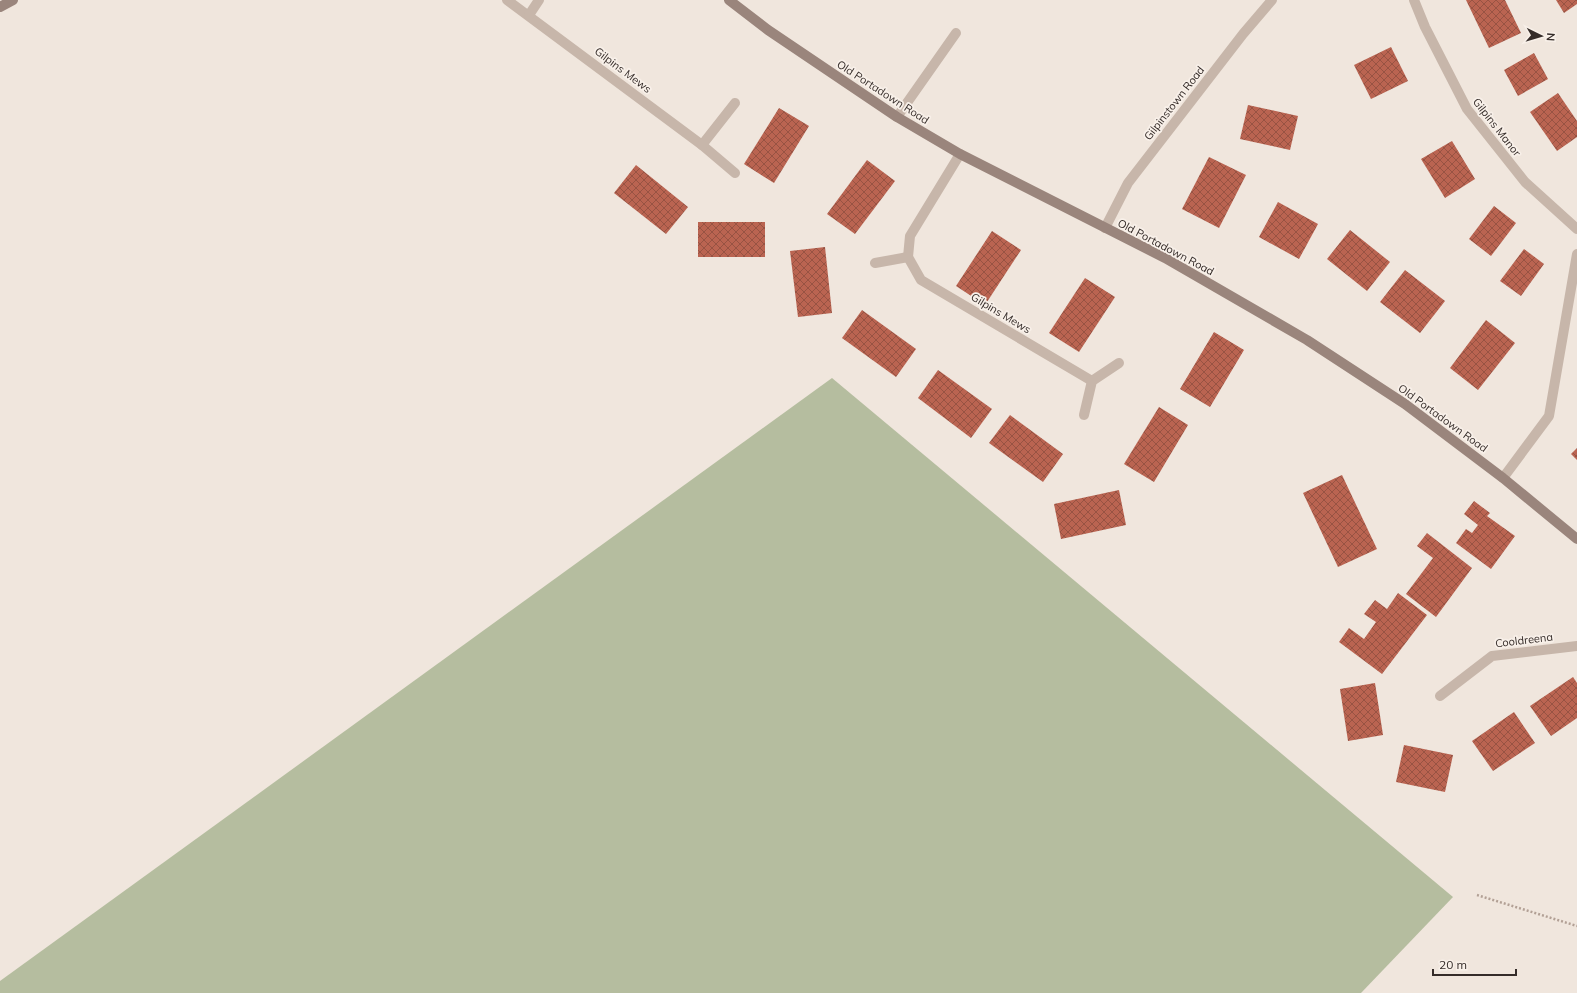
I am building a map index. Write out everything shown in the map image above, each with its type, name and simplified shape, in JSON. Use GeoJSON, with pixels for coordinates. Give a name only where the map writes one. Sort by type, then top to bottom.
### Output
{"type":"FeatureCollection","features":[{"type":"Feature","properties":{"kind":"main road"},"geometry":{"type":"LineString","coordinates":[[0,7],[13,0]]}},
{"type":"Feature","properties":{"kind":"main road","name":"Old Portadown Road"},"geometry":{"type":"LineString","coordinates":[[729,0],[768,30],[897,117],[960,154],[1165,258],[1307,340],[1405,404],[1503,478],[1577,539]]}},
{"type":"Feature","properties":{"kind":"street","name":"Gilpins Mews"},"geometry":{"type":"LineString","coordinates":[[507,0],[702,145],[735,173]]}},
{"type":"Feature","properties":{"kind":"street"},"geometry":{"type":"LineString","coordinates":[[528,15],[539,0]]}},
{"type":"Feature","properties":{"kind":"street","name":"Gilpinstown Road"},"geometry":{"type":"LineString","coordinates":[[1106,228],[1128,182],[1243,34],[1272,0]]}},
{"type":"Feature","properties":{"kind":"street","name":"Gilpins Manor"},"geometry":{"type":"LineString","coordinates":[[1414,0],[1425,27],[1467,109],[1525,182],[1577,229]]}},
{"type":"Feature","properties":{"kind":"street"},"geometry":{"type":"LineString","coordinates":[[897,117],[956,33]]}},
{"type":"Feature","properties":{"kind":"street"},"geometry":{"type":"LineString","coordinates":[[702,145],[735,103]]}},
{"type":"Feature","properties":{"kind":"street"},"geometry":{"type":"LineString","coordinates":[[875,263],[908,257],[910,236],[960,154]]}},
{"type":"Feature","properties":{"kind":"street"},"geometry":{"type":"LineString","coordinates":[[1503,478],[1549,416],[1577,254]]}},
{"type":"Feature","properties":{"kind":"street","name":"Gilpins Mews"},"geometry":{"type":"LineString","coordinates":[[908,257],[921,280],[1092,381]]}},
{"type":"Feature","properties":{"kind":"street"},"geometry":{"type":"LineString","coordinates":[[1084,415],[1092,381],[1119,363]]}},
{"type":"Feature","properties":{"kind":"street","name":"Cooldreena"},"geometry":{"type":"LineString","coordinates":[[1440,696],[1492,656],[1577,646]]}},
{"type":"Feature","properties":{"kind":"path"},"geometry":{"type":"LineString","coordinates":[[1477,895],[1577,926]]}},
{"type":"Feature","properties":{"kind":"green space"},"geometry":{"type":"Polygon","coordinates":[[[832,378],[1453,897],[1361,993],[0,993],[0,981],[832,378]]]}},
{"type":"Feature","properties":{"kind":"building"},"geometry":{"type":"Polygon","coordinates":[[[1466,0],[1505,0],[1521,33],[1489,48],[1466,0]]]}},
{"type":"Feature","properties":{"kind":"building"},"geometry":{"type":"Polygon","coordinates":[[[1556,0],[1577,0],[1577,4],[1564,13],[1556,0]]]}},
{"type":"Feature","properties":{"kind":"building"},"geometry":{"type":"Polygon","coordinates":[[[1391,47],[1408,81],[1371,99],[1354,65],[1391,47]]]}},
{"type":"Feature","properties":{"kind":"building"},"geometry":{"type":"Polygon","coordinates":[[[1534,53],[1548,79],[1518,96],[1504,70],[1534,53]]]}},
{"type":"Feature","properties":{"kind":"building"},"geometry":{"type":"Polygon","coordinates":[[[1558,93],[1577,121],[1577,137],[1557,151],[1530,112],[1558,93]]]}},
{"type":"Feature","properties":{"kind":"building"},"geometry":{"type":"Polygon","coordinates":[[[1248,105],[1298,116],[1290,150],[1240,139],[1248,105]]]}},
{"type":"Feature","properties":{"kind":"building"},"geometry":{"type":"Polygon","coordinates":[[[779,108],[809,126],[774,183],[744,164],[779,108]]]}},
{"type":"Feature","properties":{"kind":"building"},"geometry":{"type":"Polygon","coordinates":[[[1452,141],[1475,179],[1445,198],[1421,159],[1452,141]]]}},
{"type":"Feature","properties":{"kind":"building"},"geometry":{"type":"Polygon","coordinates":[[[1209,157],[1246,175],[1219,228],[1182,209],[1209,157]]]}},
{"type":"Feature","properties":{"kind":"building"},"geometry":{"type":"Polygon","coordinates":[[[867,160],[895,181],[855,234],[827,214],[867,160]]]}},
{"type":"Feature","properties":{"kind":"building"},"geometry":{"type":"Polygon","coordinates":[[[636,165],[688,207],[666,234],[614,193],[636,165]]]}},
{"type":"Feature","properties":{"kind":"building"},"geometry":{"type":"Polygon","coordinates":[[[1278,202],[1318,224],[1299,259],[1259,237],[1278,202]]]}},
{"type":"Feature","properties":{"kind":"building"},"geometry":{"type":"Polygon","coordinates":[[[1494,206],[1516,223],[1491,256],[1469,239],[1494,206]]]}},
{"type":"Feature","properties":{"kind":"building"},"geometry":{"type":"Polygon","coordinates":[[[698,222],[765,222],[765,257],[698,257],[698,222]]]}},
{"type":"Feature","properties":{"kind":"building"},"geometry":{"type":"Polygon","coordinates":[[[1350,230],[1390,262],[1367,291],[1327,259],[1350,230]]]}},
{"type":"Feature","properties":{"kind":"building"},"geometry":{"type":"Polygon","coordinates":[[[992,231],[1021,250],[985,305],[956,286],[992,231]]]}},
{"type":"Feature","properties":{"kind":"building"},"geometry":{"type":"Polygon","coordinates":[[[825,247],[832,313],[798,317],[790,251],[825,247]]]}},
{"type":"Feature","properties":{"kind":"building"},"geometry":{"type":"Polygon","coordinates":[[[1524,249],[1544,264],[1521,296],[1500,281],[1524,249]]]}},
{"type":"Feature","properties":{"kind":"building"},"geometry":{"type":"Polygon","coordinates":[[[1405,270],[1445,301],[1420,333],[1380,302],[1405,270]]]}},
{"type":"Feature","properties":{"kind":"building"},"geometry":{"type":"Polygon","coordinates":[[[1085,278],[1115,297],[1079,352],[1049,333],[1085,278]]]}},
{"type":"Feature","properties":{"kind":"building"},"geometry":{"type":"Polygon","coordinates":[[[862,310],[916,349],[896,377],[842,338],[862,310]]]}},
{"type":"Feature","properties":{"kind":"building"},"geometry":{"type":"Polygon","coordinates":[[[1486,320],[1515,343],[1478,390],[1450,368],[1486,320]]]}},
{"type":"Feature","properties":{"kind":"building"},"geometry":{"type":"Polygon","coordinates":[[[1214,332],[1244,350],[1210,407],[1180,389],[1214,332]]]}},
{"type":"Feature","properties":{"kind":"building"},"geometry":{"type":"Polygon","coordinates":[[[938,370],[992,409],[971,438],[918,398],[938,370]]]}},
{"type":"Feature","properties":{"kind":"building"},"geometry":{"type":"Polygon","coordinates":[[[1159,407],[1188,425],[1154,482],[1124,464],[1159,407]]]}},
{"type":"Feature","properties":{"kind":"building"},"geometry":{"type":"Polygon","coordinates":[[[1010,415],[1063,454],[1043,482],[989,443],[1010,415]]]}},
{"type":"Feature","properties":{"kind":"building"},"geometry":{"type":"Polygon","coordinates":[[[1577,448],[1577,460],[1571,454],[1577,448]]]}},
{"type":"Feature","properties":{"kind":"building"},"geometry":{"type":"Polygon","coordinates":[[[1342,475],[1377,549],[1338,567],[1303,493],[1342,475]]]}},
{"type":"Feature","properties":{"kind":"building"},"geometry":{"type":"Polygon","coordinates":[[[1119,490],[1126,525],[1061,539],[1054,504],[1119,490]]]}},
{"type":"Feature","properties":{"kind":"building"},"geometry":{"type":"Polygon","coordinates":[[[1474,501],[1490,513],[1487,516],[1515,536],[1491,569],[1456,543],[1466,529],[1472,533],[1478,525],[1464,514],[1474,501]]]}},
{"type":"Feature","properties":{"kind":"building"},"geometry":{"type":"Polygon","coordinates":[[[1427,533],[1472,568],[1436,617],[1406,594],[1433,558],[1417,546],[1427,533]]]}},
{"type":"Feature","properties":{"kind":"building"},"geometry":{"type":"Polygon","coordinates":[[[1398,593],[1427,615],[1382,674],[1339,642],[1349,628],[1364,639],[1376,622],[1364,614],[1375,600],[1387,609],[1398,593]]]}},
{"type":"Feature","properties":{"kind":"building"},"geometry":{"type":"Polygon","coordinates":[[[1573,677],[1577,683],[1577,718],[1551,736],[1530,706],[1573,677]]]}},
{"type":"Feature","properties":{"kind":"building"},"geometry":{"type":"Polygon","coordinates":[[[1375,683],[1383,735],[1348,741],[1340,689],[1375,683]]]}},
{"type":"Feature","properties":{"kind":"building"},"geometry":{"type":"Polygon","coordinates":[[[1514,712],[1535,743],[1493,771],[1472,741],[1514,712]]]}},
{"type":"Feature","properties":{"kind":"building"},"geometry":{"type":"Polygon","coordinates":[[[1404,745],[1453,755],[1445,792],[1396,782],[1404,745]]]}}]}
